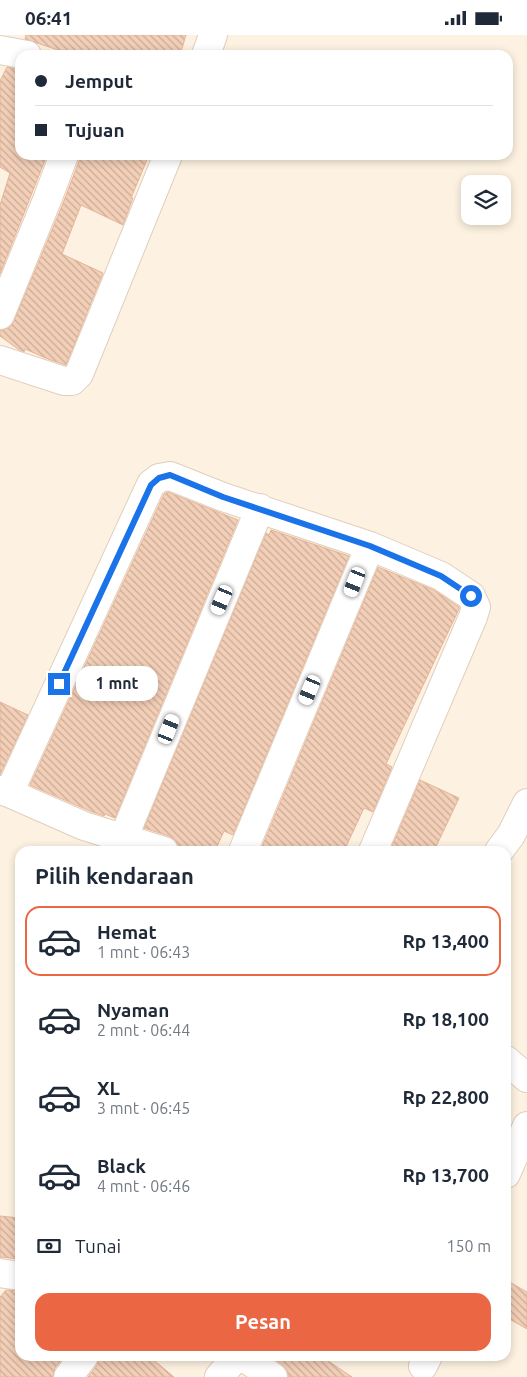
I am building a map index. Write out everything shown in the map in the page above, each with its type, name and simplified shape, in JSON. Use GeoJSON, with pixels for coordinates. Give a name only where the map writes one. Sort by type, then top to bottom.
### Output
{"type":"FeatureCollection","features":[{"type":"Feature","properties":{"kind":"street"},"geometry":{"type":"LineString","coordinates":[[208,50],[213,35]]}},
{"type":"Feature","properties":{"kind":"street"},"geometry":{"type":"LineString","coordinates":[[0,50],[15,53]]}},
{"type":"Feature","properties":{"kind":"street"},"geometry":{"type":"LineString","coordinates":[[0,315],[62,160]]}},
{"type":"Feature","properties":{"kind":"street"},"geometry":{"type":"LineString","coordinates":[[0,360],[64,381],[72,381],[79,374],[166,160]]}},
{"type":"Feature","properties":{"kind":"street"},"geometry":{"type":"LineString","coordinates":[[147,846],[84,826],[4,791],[151,485],[159,478],[170,475],[223,497],[370,546],[441,576],[471,596],[476,607],[470,626],[375,846]]}},
{"type":"Feature","properties":{"kind":"street"},"geometry":{"type":"LineString","coordinates":[[123,839],[260,508]]}},
{"type":"Feature","properties":{"kind":"street"},"geometry":{"type":"LineString","coordinates":[[245,846],[370,546]]}},
{"type":"Feature","properties":{"kind":"street"},"geometry":{"type":"LineString","coordinates":[[503,846],[511,835],[527,803]]}},
{"type":"Feature","properties":{"kind":"street"},"geometry":{"type":"LineString","coordinates":[[511,1064],[527,1078]]}},
{"type":"Feature","properties":{"kind":"street"},"geometry":{"type":"LineString","coordinates":[[511,1163],[527,1126]]}},
{"type":"Feature","properties":{"kind":"street"},"geometry":{"type":"LineString","coordinates":[[68,1377],[80,1361]]}},
{"type":"Feature","properties":{"kind":"street"},"geometry":{"type":"LineString","coordinates":[[219,1377],[233,1361]]}},
{"type":"Feature","properties":{"kind":"street"},"geometry":{"type":"LineString","coordinates":[[249,1361],[273,1377]]}},
{"type":"Feature","properties":{"kind":"building"},"geometry":{"type":"Polygon","coordinates":[[[26,35],[186,35],[182,50],[58,50],[25,39],[26,35]]]}},
{"type":"Feature","properties":{"kind":"building"},"geometry":{"type":"Polygon","coordinates":[[[7,67],[15,69],[15,160],[45,160],[0,274],[0,205],[10,173],[0,167],[0,81],[7,67]]]}},
{"type":"Feature","properties":{"kind":"building"},"geometry":{"type":"Polygon","coordinates":[[[147,160],[131,198],[133,198],[123,225],[81,205],[62,254],[103,273],[66,365],[25,349],[24,352],[18,349],[0,336],[0,330],[9,328],[14,321],[79,161],[147,160]]]}},
{"type":"Feature","properties":{"kind":"building"},"geometry":{"type":"Polygon","coordinates":[[[168,492],[238,520],[115,818],[90,811],[30,785],[164,494],[168,492]]]}},
{"type":"Feature","properties":{"kind":"building"},"geometry":{"type":"Polygon","coordinates":[[[271,530],[349,556],[233,835],[224,831],[217,846],[178,846],[175,840],[169,836],[144,828],[266,533],[269,535],[271,530]]]}},
{"type":"Feature","properties":{"kind":"building"},"geometry":{"type":"Polygon","coordinates":[[[378,567],[434,590],[459,607],[386,764],[392,767],[373,812],[364,808],[346,846],[262,846],[378,567]]]}},
{"type":"Feature","properties":{"kind":"building"},"geometry":{"type":"Polygon","coordinates":[[[0,702],[28,715],[0,775],[0,702]]]}},
{"type":"Feature","properties":{"kind":"building"},"geometry":{"type":"Polygon","coordinates":[[[420,780],[459,798],[436,846],[392,846],[420,780]]]}},
{"type":"Feature","properties":{"kind":"building"},"geometry":{"type":"Polygon","coordinates":[[[0,1216],[15,1218],[15,1258],[0,1257],[0,1216]]]}},
{"type":"Feature","properties":{"kind":"building"},"geometry":{"type":"Polygon","coordinates":[[[511,1283],[527,1292],[527,1329],[511,1320],[511,1283]]]}},
{"type":"Feature","properties":{"kind":"building"},"geometry":{"type":"Polygon","coordinates":[[[6,1290],[15,1291],[15,1361],[60,1361],[55,1368],[53,1377],[0,1377],[0,1297],[6,1290]]]}},
{"type":"Feature","properties":{"kind":"building"},"geometry":{"type":"Polygon","coordinates":[[[98,1361],[155,1361],[174,1377],[88,1377],[98,1361]]]}},
{"type":"Feature","properties":{"kind":"building"},"geometry":{"type":"Polygon","coordinates":[[[278,1361],[328,1361],[352,1377],[288,1377],[287,1370],[278,1361]]]}},
{"type":"Feature","properties":{"kind":"route"},"geometry":{"type":"LineString","coordinates":[[59,684],[151,485],[159,478],[170,475],[223,497],[370,546],[441,576],[471,596]]}}]}
